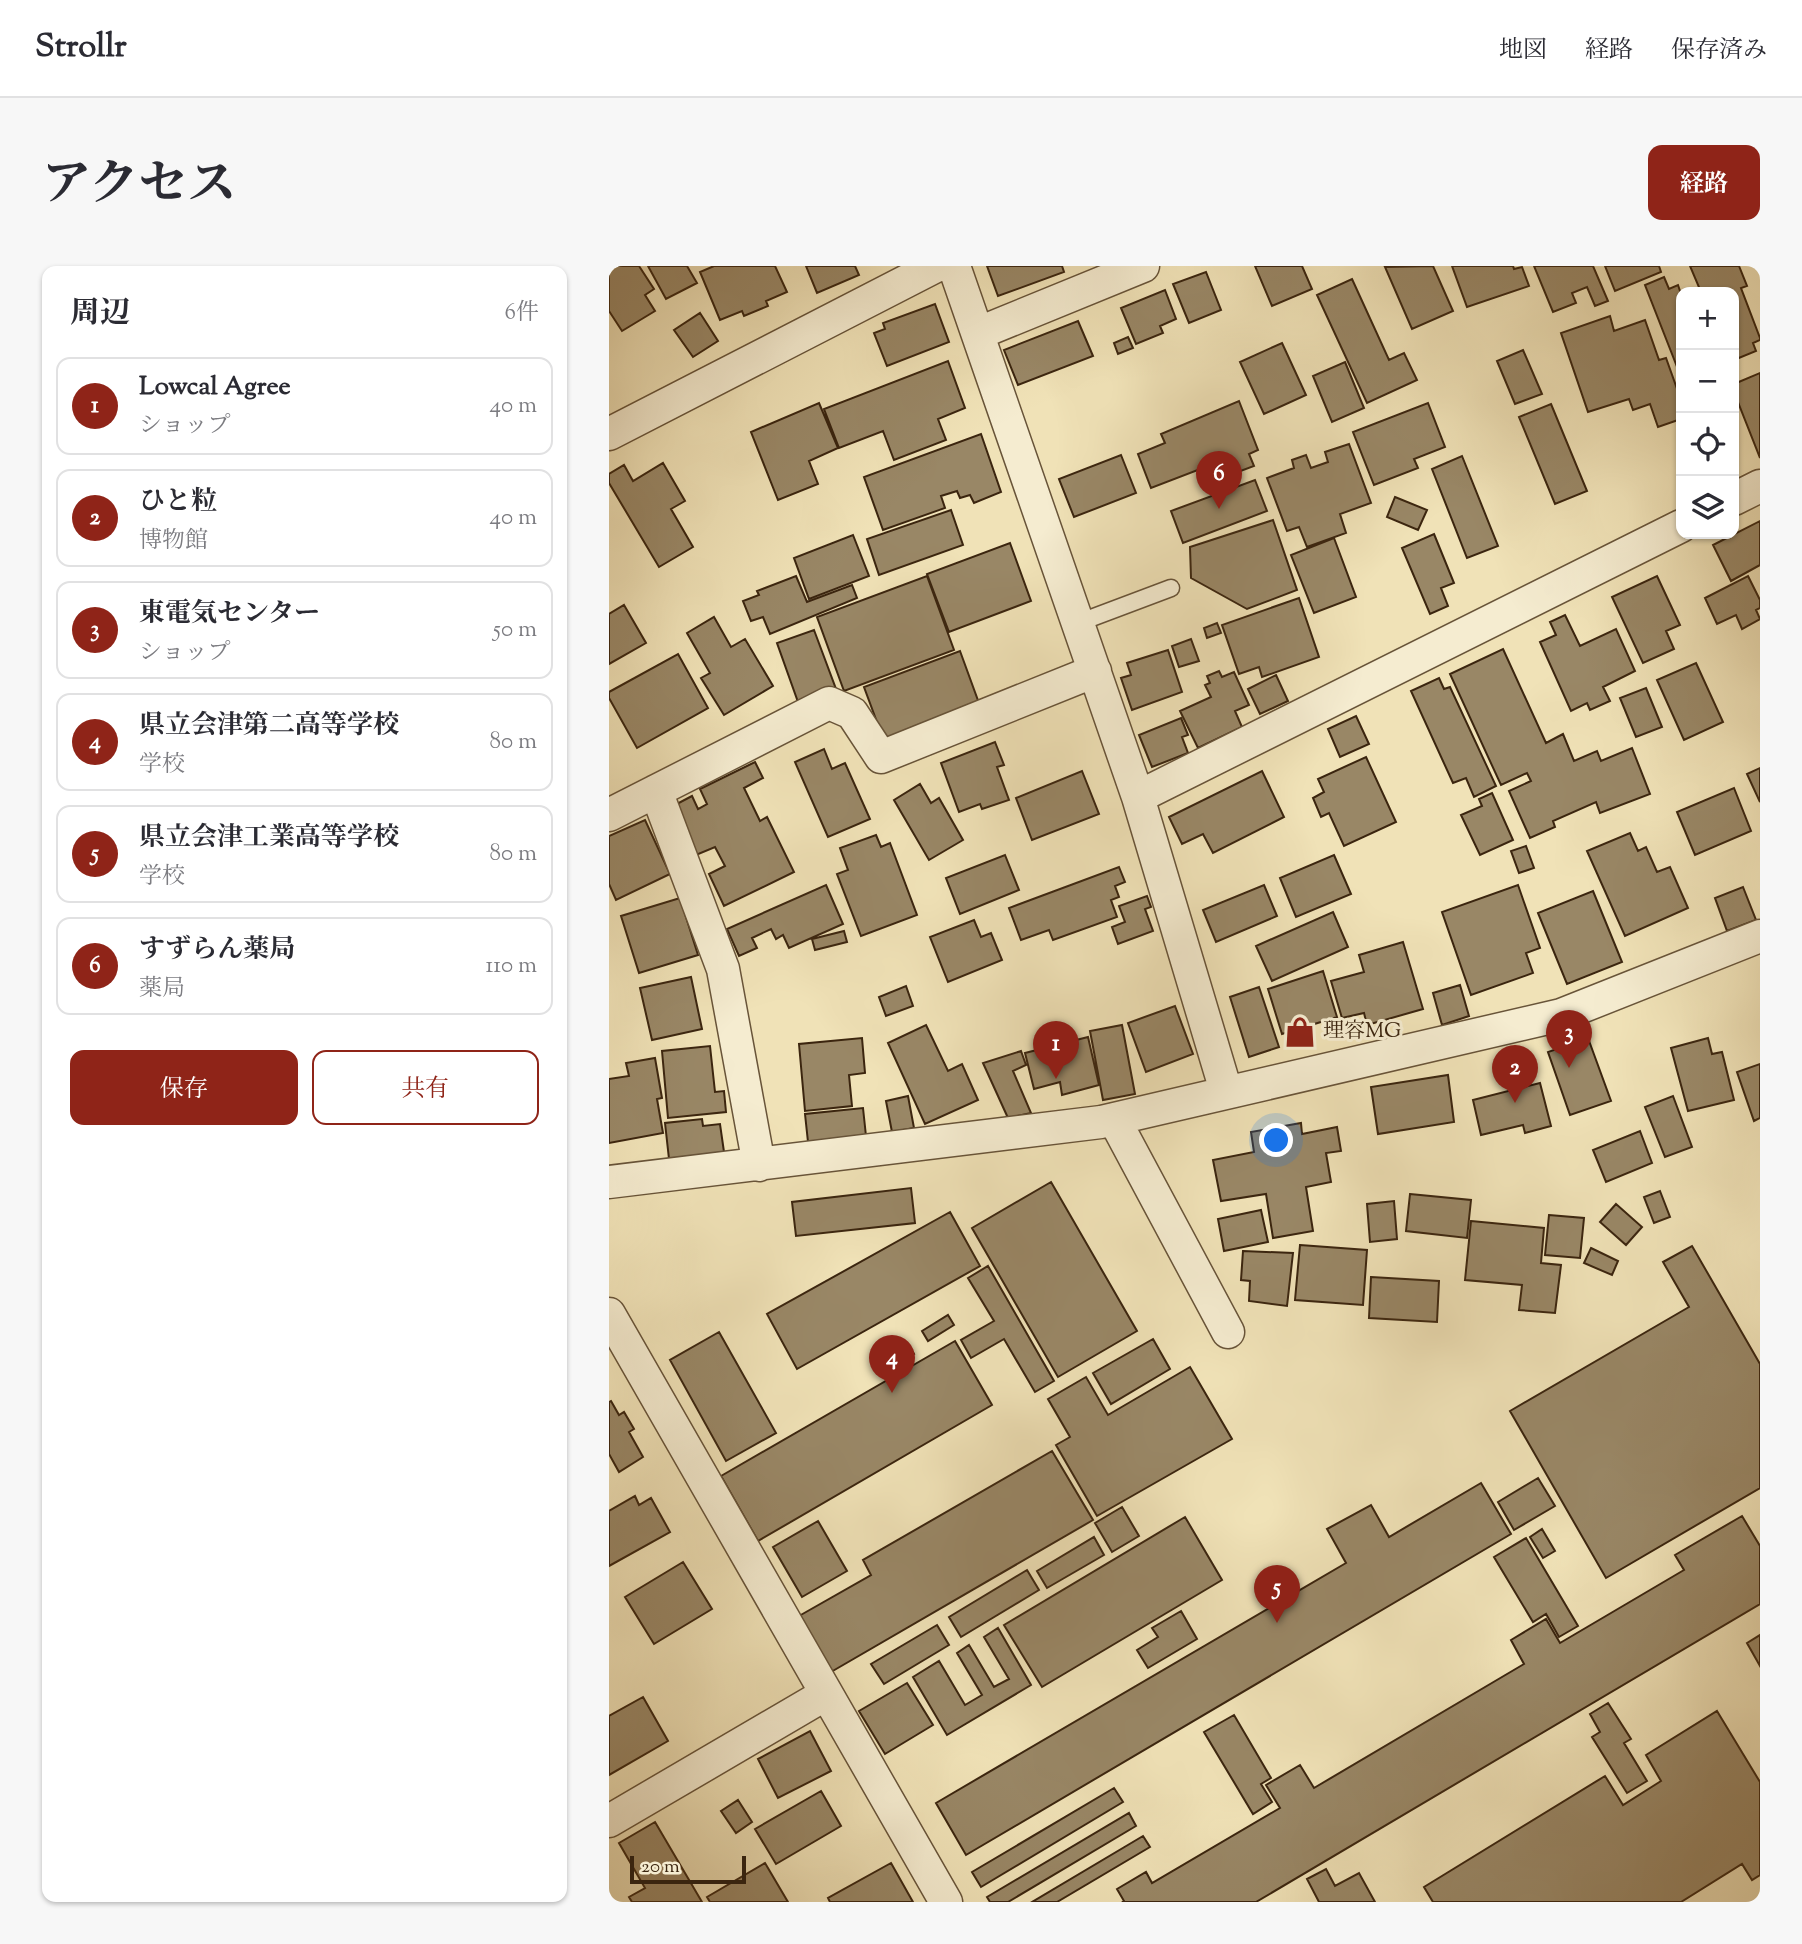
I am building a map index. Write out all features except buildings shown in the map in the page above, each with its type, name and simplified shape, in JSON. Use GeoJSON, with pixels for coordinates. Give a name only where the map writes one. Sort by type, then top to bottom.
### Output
{"type":"FeatureCollection","features":[{"type":"Feature","properties":{"kind":"street"},"geometry":{"type":"LineString","coordinates":[[609,434],[936,266]]}},
{"type":"Feature","properties":{"kind":"street"},"geometry":{"type":"LineString","coordinates":[[954,266],[1137,797],[1226,1091]]}},
{"type":"Feature","properties":{"kind":"street"},"geometry":{"type":"LineString","coordinates":[[979,333],[1143,266]]}},
{"type":"Feature","properties":{"kind":"street"},"geometry":{"type":"LineString","coordinates":[[1739,496],[1760,486]]}},
{"type":"Feature","properties":{"kind":"street"},"geometry":{"type":"LineString","coordinates":[[1137,797],[1676,528]]}},
{"type":"Feature","properties":{"kind":"street"},"geometry":{"type":"LineString","coordinates":[[609,815],[829,703],[852,713],[881,757],[1095,671]]}},
{"type":"Feature","properties":{"kind":"street"},"geometry":{"type":"LineString","coordinates":[[656,791],[723,969],[759,1165]]}},
{"type":"Feature","properties":{"kind":"street"},"geometry":{"type":"LineString","coordinates":[[609,1182],[1114,1119],[1561,1015],[1760,936]]}},
{"type":"Feature","properties":{"kind":"street"},"geometry":{"type":"LineString","coordinates":[[1114,1119],[1228,1332]]}},
{"type":"Feature","properties":{"kind":"street"},"geometry":{"type":"LineString","coordinates":[[609,1314],[619,1359],[825,1694],[946,1902]]}},
{"type":"Feature","properties":{"kind":"street"},"geometry":{"type":"LineString","coordinates":[[609,1821],[825,1694]]}},
{"type":"Feature","properties":{"kind":"lane"},"geometry":{"type":"LineString","coordinates":[[1079,623],[1171,588]]}},
{"type":"Feature","properties":{"kind":"place","name":"すずらん薬局"},"geometry":{"type":"Point","coordinates":[1219,509]}},
{"type":"Feature","properties":{"kind":"place","name":"理容MG"},"geometry":{"type":"Point","coordinates":[1300,1032]}},
{"type":"Feature","properties":{"kind":"place","name":"東電気センター"},"geometry":{"type":"Point","coordinates":[1569,1068]}},
{"type":"Feature","properties":{"kind":"place","name":"Lowcal Agree"},"geometry":{"type":"Point","coordinates":[1056,1079]}},
{"type":"Feature","properties":{"kind":"place","name":"ひと粒"},"geometry":{"type":"Point","coordinates":[1515,1103]}},
{"type":"Feature","properties":{"kind":"place","name":"県立会津第二高等学校"},"geometry":{"type":"Point","coordinates":[892,1393]}},
{"type":"Feature","properties":{"kind":"place","name":"県立会津工業高等学校"},"geometry":{"type":"Point","coordinates":[1277,1623]}}]}
